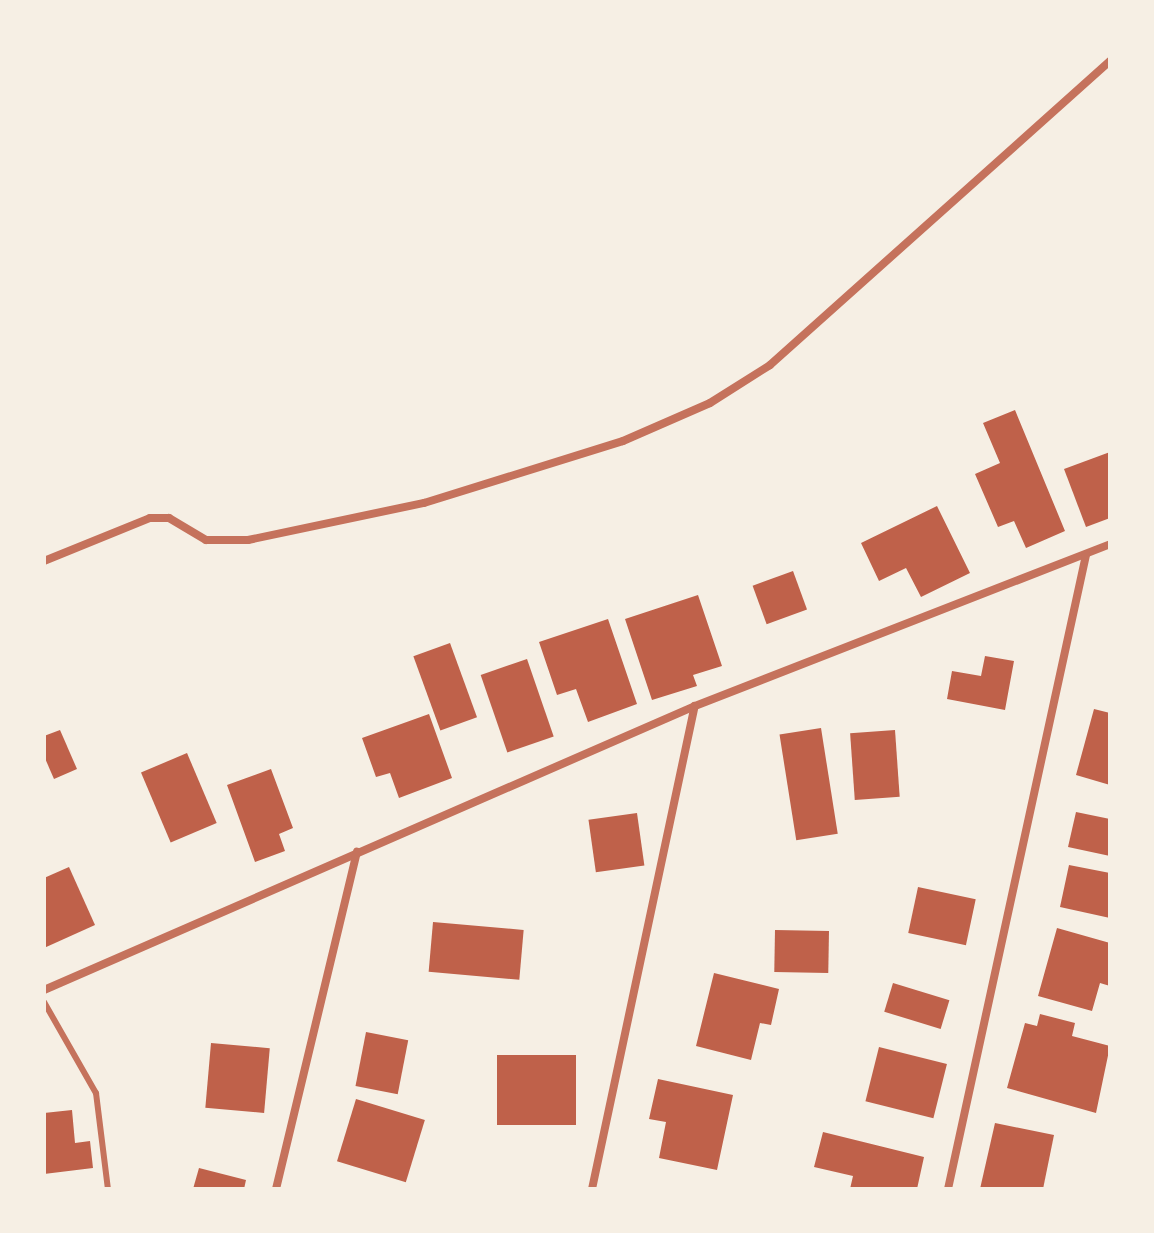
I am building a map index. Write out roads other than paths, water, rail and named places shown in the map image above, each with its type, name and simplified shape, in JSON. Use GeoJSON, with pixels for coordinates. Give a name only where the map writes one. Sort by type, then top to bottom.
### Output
{"type":"FeatureCollection","features":[{"type":"Feature","properties":{"kind":"street"},"geometry":{"type":"LineString","coordinates":[[44,561],[150,518],[169,518],[206,540],[248,540],[424,503],[623,441],[710,403],[770,365],[1110,61]]}},
{"type":"Feature","properties":{"kind":"street"},"geometry":{"type":"LineString","coordinates":[[44,990],[695,706],[1110,544]]}},
{"type":"Feature","properties":{"kind":"street"},"geometry":{"type":"LineString","coordinates":[[948,1189],[1086,555]]}},
{"type":"Feature","properties":{"kind":"street"},"geometry":{"type":"LineString","coordinates":[[592,1189],[695,706]]}},
{"type":"Feature","properties":{"kind":"street"},"geometry":{"type":"LineString","coordinates":[[276,1189],[357,852]]}},
{"type":"Feature","properties":{"kind":"lane"},"geometry":{"type":"LineString","coordinates":[[44,1002],[96,1093],[108,1189]]}}]}
